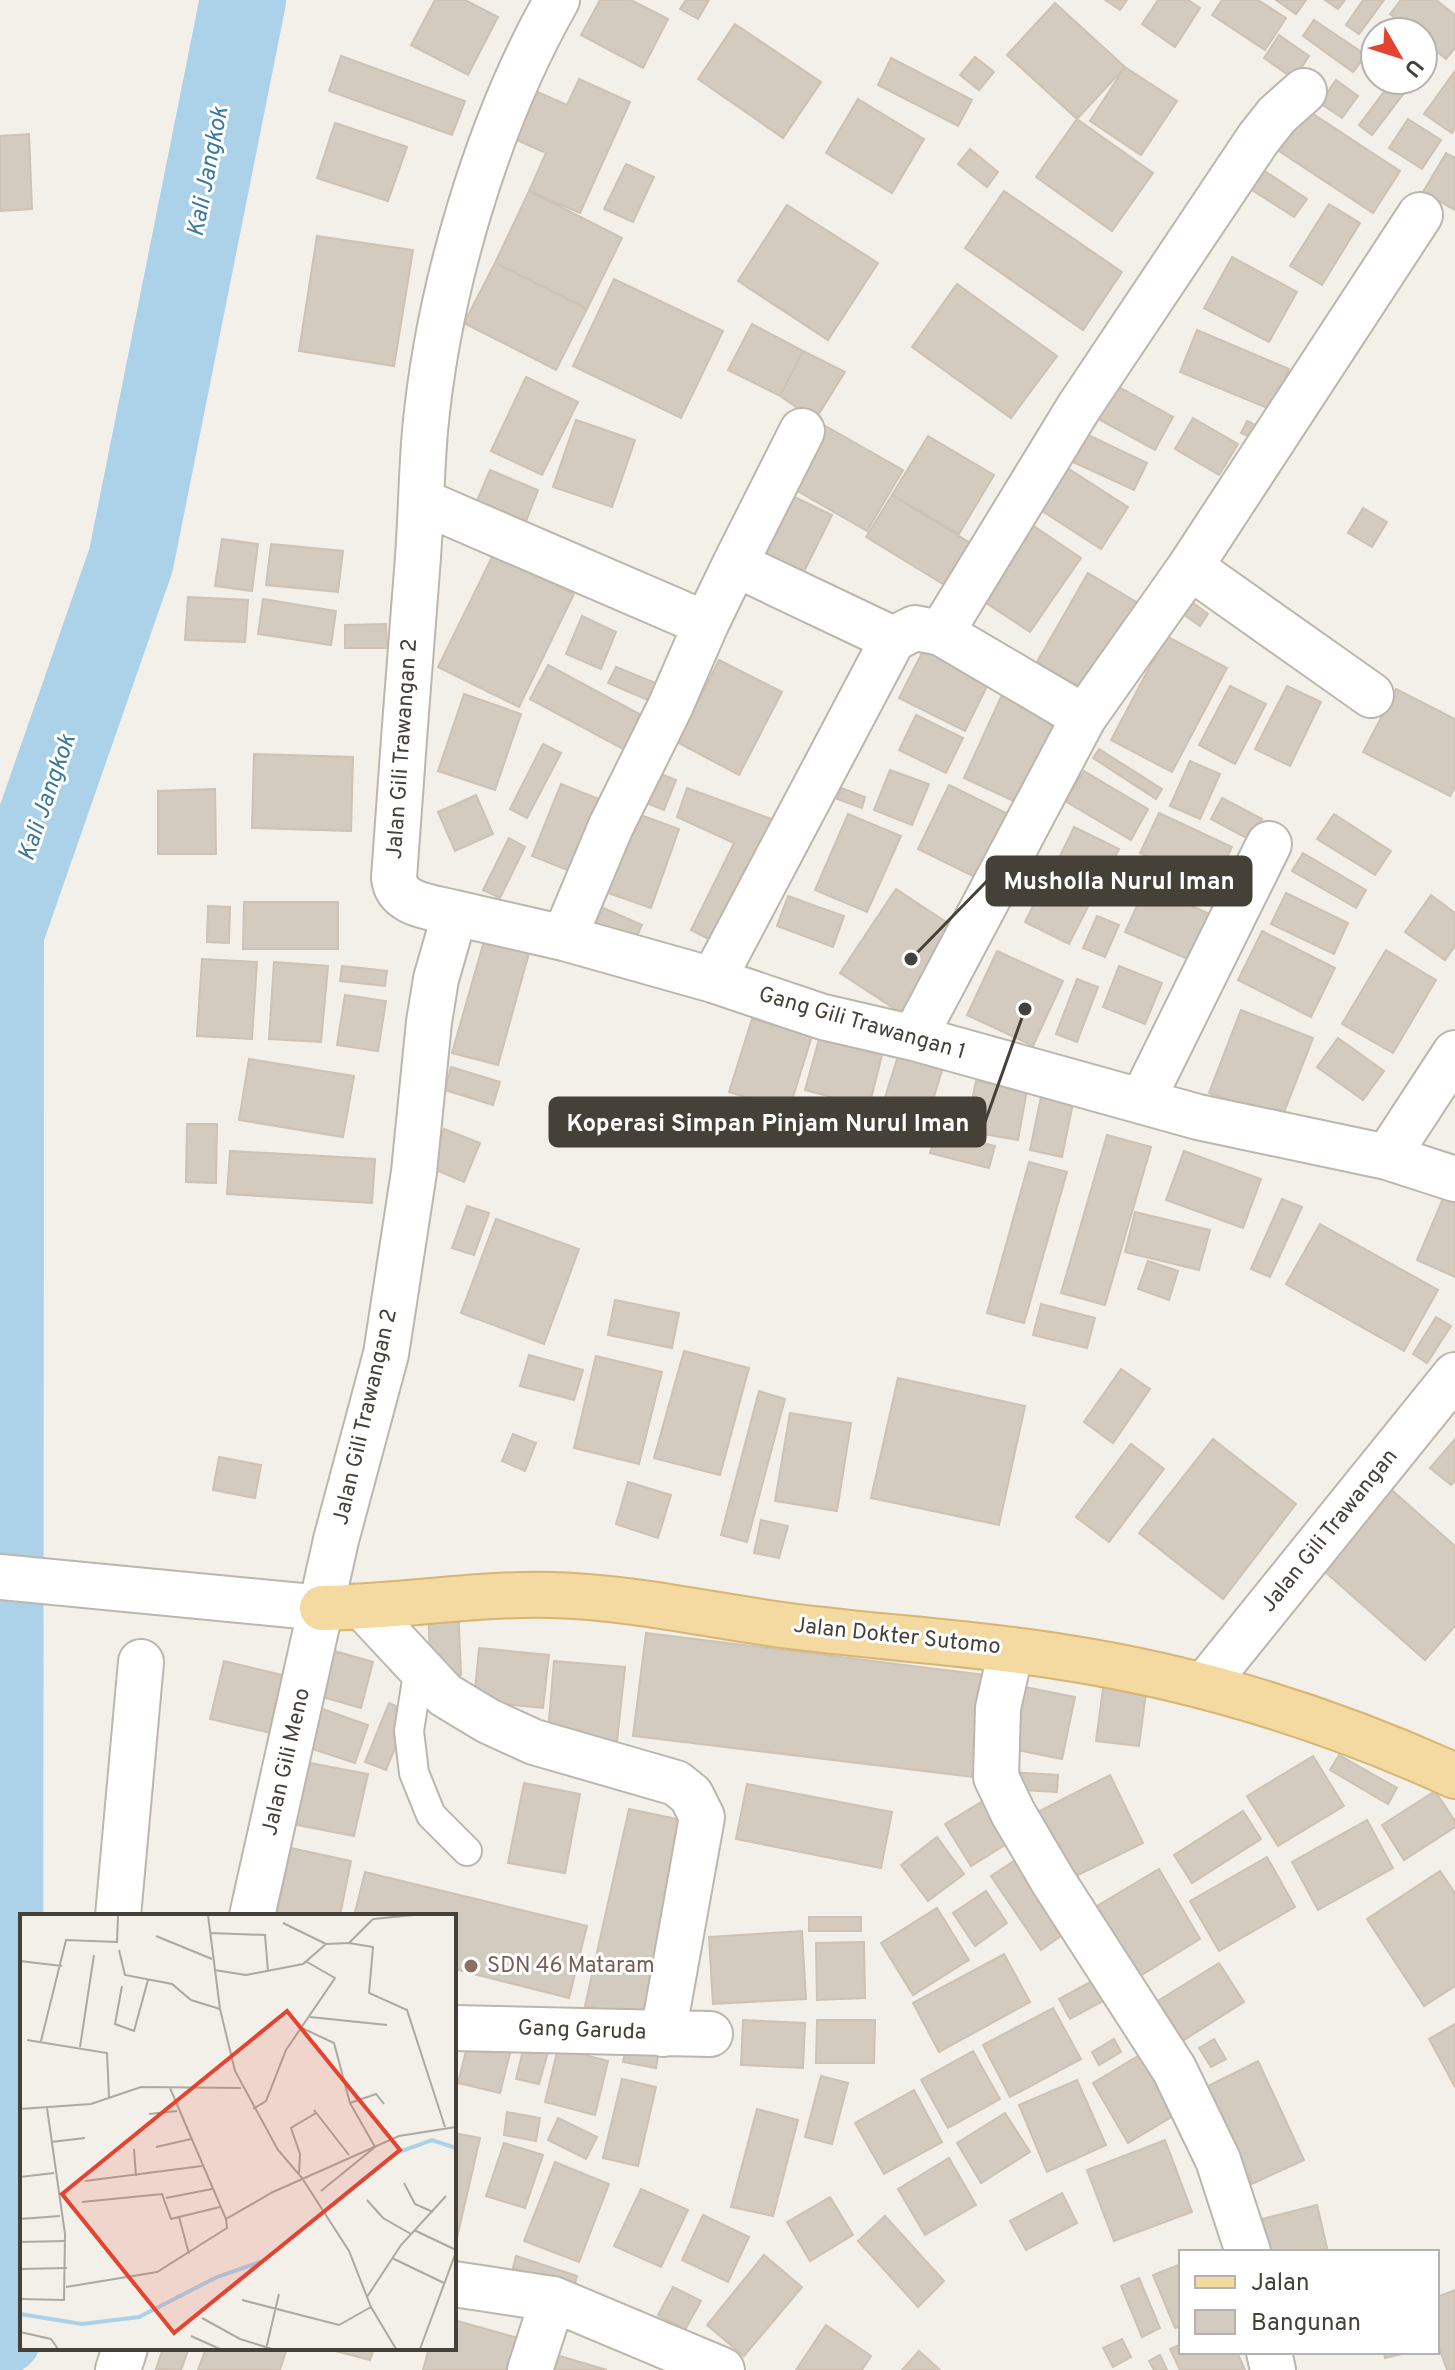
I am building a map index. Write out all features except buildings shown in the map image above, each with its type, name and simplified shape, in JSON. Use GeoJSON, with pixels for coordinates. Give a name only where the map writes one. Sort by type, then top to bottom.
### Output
{"type":"FeatureCollection","features":[{"type":"Feature","properties":{"kind":"main road","name":"Jalan Dokter Sutomo"},"geometry":{"type":"LineString","coordinates":[[343,1608],[496,1596],[591,1597],[798,1627],[1011,1650],[1135,1670],[1252,1698],[1348,1730],[1455,1776]]}},
{"type":"Feature","properties":{"kind":"street","name":"Jalan Gili Trawangan 2"},"geometry":{"type":"LineString","coordinates":[[343,1608],[336,1540],[386,1354],[414,1172],[429,1022],[436,979],[455,913],[404,899],[394,886],[423,502],[425,431],[437,355],[468,220],[495,131],[557,0]]}},
{"type":"Feature","properties":{"kind":"street"},"geometry":{"type":"LineString","coordinates":[[941,633],[1096,381],[1258,139],[1277,115],[1304,91]]}},
{"type":"Feature","properties":{"kind":"street"},"geometry":{"type":"LineString","coordinates":[[914,1038],[1084,717],[1190,567],[1420,215]]}},
{"type":"Feature","properties":{"kind":"street"},"geometry":{"type":"LineString","coordinates":[[564,938],[611,826],[670,707],[735,564],[802,431]]}},
{"type":"Feature","properties":{"kind":"street"},"geometry":{"type":"LineString","coordinates":[[423,502],[706,624]]}},
{"type":"Feature","properties":{"kind":"street"},"geometry":{"type":"LineString","coordinates":[[735,564],[893,639]]}},
{"type":"Feature","properties":{"kind":"street"},"geometry":{"type":"LineString","coordinates":[[1190,567],[1371,695]]}},
{"type":"Feature","properties":{"kind":"street"},"geometry":{"type":"LineString","coordinates":[[713,980],[893,639],[915,628],[941,633],[1084,717]]}},
{"type":"Feature","properties":{"kind":"street"},"geometry":{"type":"LineString","coordinates":[[1142,1101],[1269,844]]}},
{"type":"Feature","properties":{"kind":"street","name":"Gang Gili Trawangan 1"},"geometry":{"type":"LineString","coordinates":[[455,913],[564,938],[713,980],[823,1017],[914,1038],[1198,1117],[1387,1157],[1455,1179]]}},
{"type":"Feature","properties":{"kind":"street"},"geometry":{"type":"LineString","coordinates":[[1387,1157],[1455,1053]]}},
{"type":"Feature","properties":{"kind":"street","name":"Jalan Gili Trawangan"},"geometry":{"type":"LineString","coordinates":[[1204,1686],[1455,1375]]}},
{"type":"Feature","properties":{"kind":"street"},"geometry":{"type":"LineString","coordinates":[[0,1577],[232,1601],[343,1608],[419,1667],[445,1695],[488,1721],[534,1742],[676,1783],[691,1795],[702,1817],[663,2034]]}},
{"type":"Feature","properties":{"kind":"street","name":"Jalan Gili Meno"},"geometry":{"type":"LineString","coordinates":[[253,1914],[343,1608]]}},
{"type":"Feature","properties":{"kind":"street"},"geometry":{"type":"LineString","coordinates":[[1011,1650],[998,1708],[996,1777],[1053,1881],[1174,2069],[1218,2160],[1247,2250]]}},
{"type":"Feature","properties":{"kind":"street"},"geometry":{"type":"LineString","coordinates":[[118,1914],[141,1662]]}},
{"type":"Feature","properties":{"kind":"street","name":"Gang Garuda"},"geometry":{"type":"LineString","coordinates":[[456,2028],[710,2034]]}},
{"type":"Feature","properties":{"kind":"street"},"geometry":{"type":"LineString","coordinates":[[456,2284],[553,2299],[722,2370]]}},
{"type":"Feature","properties":{"kind":"street"},"geometry":{"type":"LineString","coordinates":[[530,2370],[553,2299]]}},
{"type":"Feature","properties":{"kind":"street"},"geometry":{"type":"LineString","coordinates":[[118,2370],[124,2350]]}},
{"type":"Feature","properties":{"kind":"lane"},"geometry":{"type":"LineString","coordinates":[[419,1667],[409,1731],[414,1773],[431,1815],[467,1851]]}},
{"type":"Feature","properties":{"kind":"waterway","name":"Kali Jangkok"},"geometry":{"type":"LineString","coordinates":[[0,2333],[1,933],[131,560],[243,0]]}},
{"type":"Feature","properties":{"kind":"place","name":"Musholla Nurul Iman"},"geometry":{"type":"Point","coordinates":[911,959]}},
{"type":"Feature","properties":{"kind":"place","name":"Koperasi Simpan Pinjam Nurul Iman"},"geometry":{"type":"Point","coordinates":[1025,1009]}},
{"type":"Feature","properties":{"kind":"place","name":"SDN 46 Mataram"},"geometry":{"type":"Point","coordinates":[471,1966]}}]}
